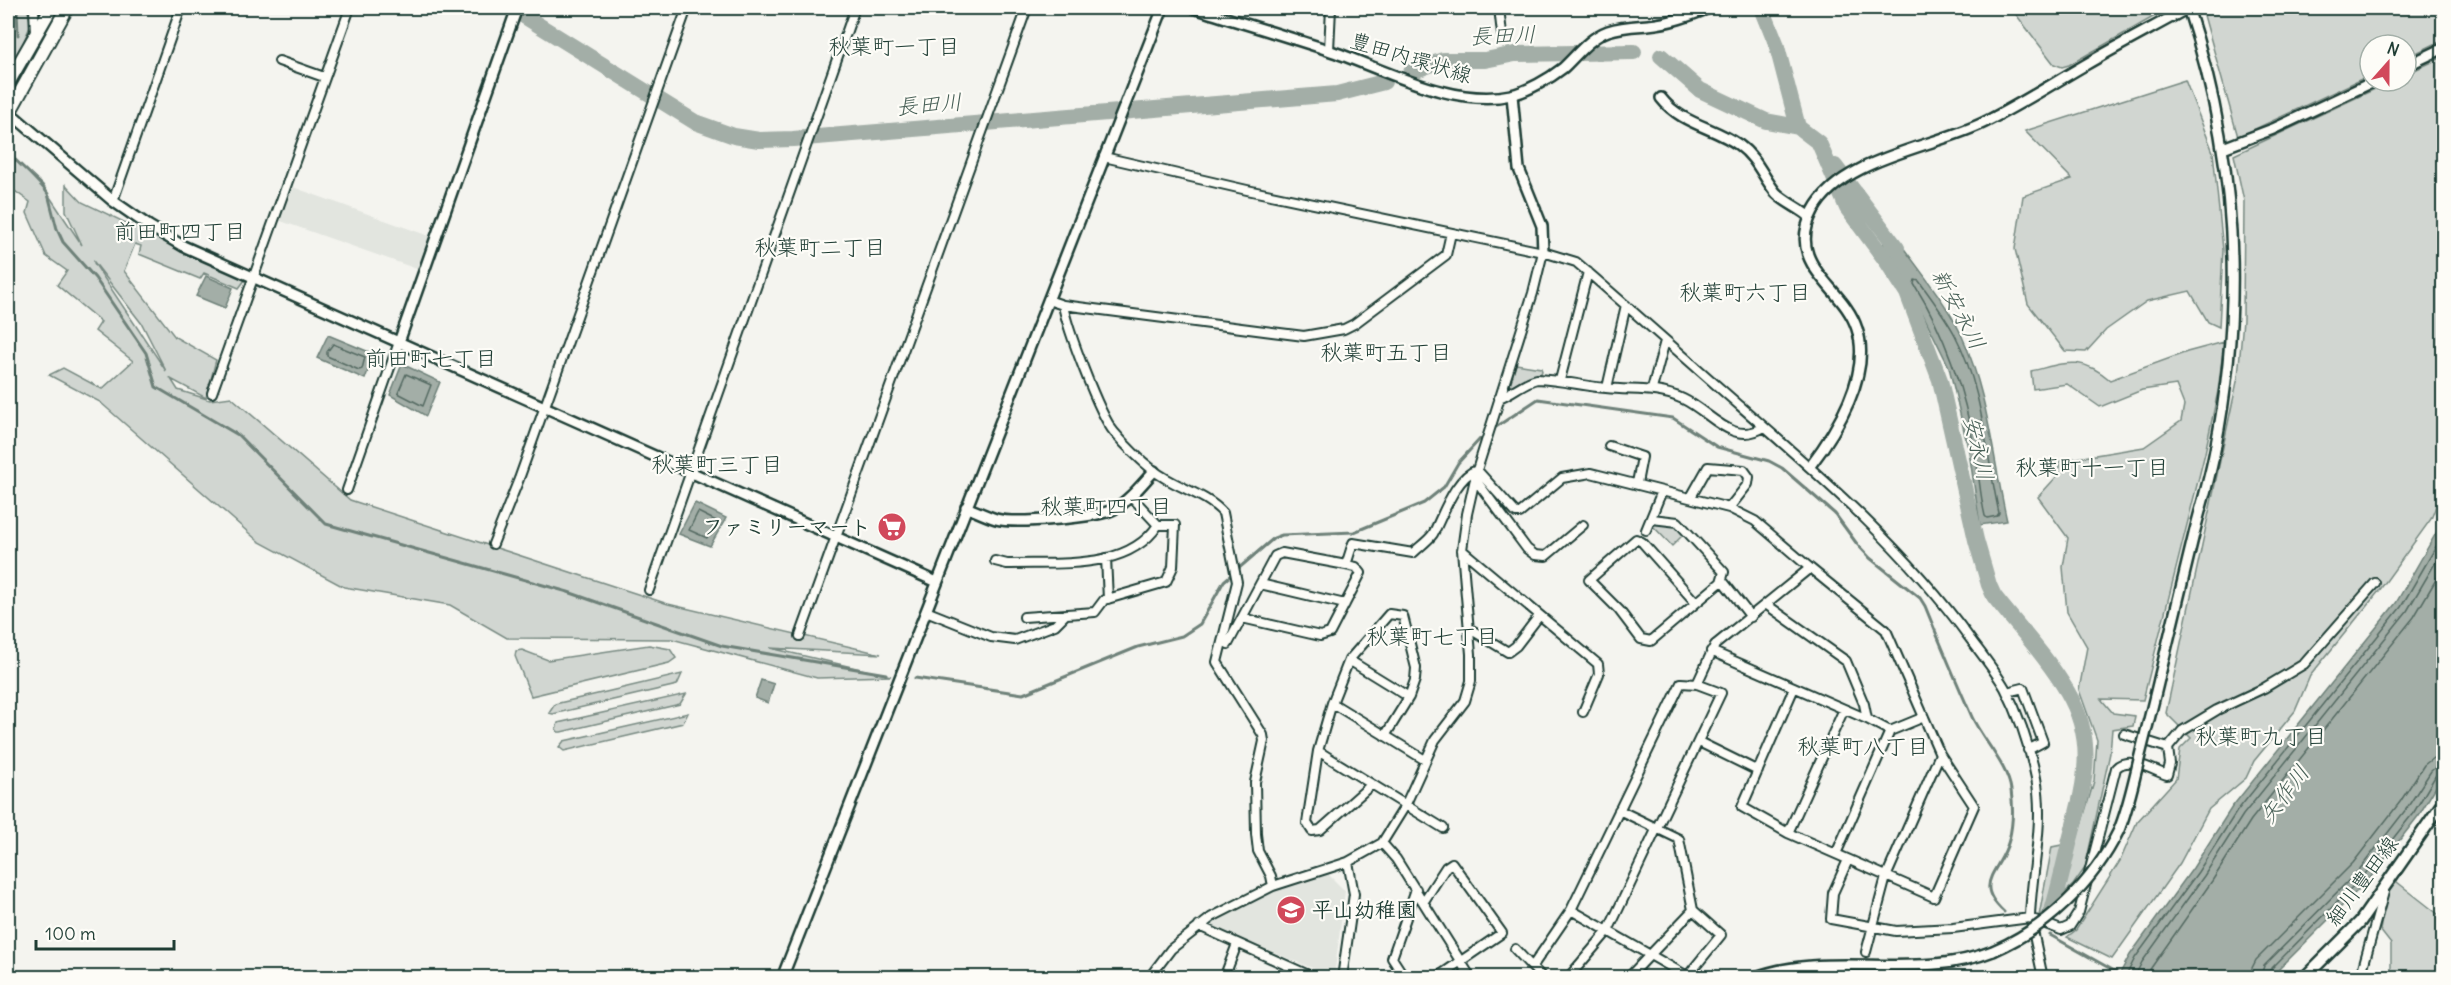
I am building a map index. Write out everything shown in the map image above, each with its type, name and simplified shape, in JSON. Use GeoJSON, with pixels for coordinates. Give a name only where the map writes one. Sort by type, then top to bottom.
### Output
{"type":"FeatureCollection","features":[{"type":"Feature","properties":{"kind":"highway"},"geometry":{"type":"LineString","coordinates":[[8,83],[51,8]]}},
{"type":"Feature","properties":{"kind":"highway"},"geometry":{"type":"LineString","coordinates":[[8,113],[68,8]]}},
{"type":"Feature","properties":{"kind":"main road","name":"細川豊田線"},"geometry":{"type":"LineString","coordinates":[[2304,978],[2360,922],[2444,801]]}},
{"type":"Feature","properties":{"kind":"street"},"geometry":{"type":"LineString","coordinates":[[34,8],[36,34]]}},
{"type":"Feature","properties":{"kind":"street"},"geometry":{"type":"LineString","coordinates":[[113,201],[181,8]]}},
{"type":"Feature","properties":{"kind":"street"},"geometry":{"type":"LineString","coordinates":[[212,393],[350,8]]}},
{"type":"Feature","properties":{"kind":"street"},"geometry":{"type":"LineString","coordinates":[[493,544],[545,407],[687,8]]}},
{"type":"Feature","properties":{"kind":"street"},"geometry":{"type":"LineString","coordinates":[[649,590],[855,8]]}},
{"type":"Feature","properties":{"kind":"street"},"geometry":{"type":"LineString","coordinates":[[800,636],[1027,8]]}},
{"type":"Feature","properties":{"kind":"street"},"geometry":{"type":"LineString","coordinates":[[782,978],[966,507],[1090,199],[1104,157],[1163,8]]}},
{"type":"Feature","properties":{"kind":"street","name":"豊田内環状線"},"geometry":{"type":"LineString","coordinates":[[1194,8],[1329,50],[1416,82],[1462,96],[1512,95],[1544,81],[1563,68],[1587,43],[1605,32],[1628,25],[1649,25],[1684,18],[1709,8]]}},
{"type":"Feature","properties":{"kind":"street"},"geometry":{"type":"LineString","coordinates":[[1329,50],[1331,8]]}},
{"type":"Feature","properties":{"kind":"street"},"geometry":{"type":"LineString","coordinates":[[1499,8],[1502,34]]}},
{"type":"Feature","properties":{"kind":"street"},"geometry":{"type":"LineString","coordinates":[[1753,978],[1795,967],[1939,965],[1968,960],[1993,951],[2019,939],[2064,904],[2090,876],[2119,829],[2131,790],[2215,450],[2227,372],[2232,318],[2230,201],[2223,148],[2210,83],[2188,8],[1984,123],[1889,156],[1853,174],[1829,191],[1814,209],[1806,233],[1809,258],[1816,273],[1854,321],[1860,345],[1858,368],[1842,420],[1810,466]]}},
{"type":"Feature","properties":{"kind":"street"},"geometry":{"type":"LineString","coordinates":[[347,490],[516,12]]}},
{"type":"Feature","properties":{"kind":"street"},"geometry":{"type":"LineString","coordinates":[[2418,60],[2444,48]]}},
{"type":"Feature","properties":{"kind":"street"},"geometry":{"type":"LineString","coordinates":[[279,61],[324,77]]}},
{"type":"Feature","properties":{"kind":"street"},"geometry":{"type":"LineString","coordinates":[[2223,148],[2273,129],[2358,89]]}},
{"type":"Feature","properties":{"kind":"street"},"geometry":{"type":"LineString","coordinates":[[1149,978],[1171,949],[1212,917],[1273,886],[1348,862],[1382,843],[1396,825],[1406,806],[1435,740],[1465,701],[1469,692],[1471,681],[1470,628],[1462,550],[1467,514],[1477,470],[1533,292],[1543,252],[1542,226],[1519,169],[1512,95]]}},
{"type":"Feature","properties":{"kind":"street"},"geometry":{"type":"LineString","coordinates":[[1661,98],[1688,121],[1727,137],[1744,149],[1760,166],[1777,194],[1810,217]]}},
{"type":"Feature","properties":{"kind":"street"},"geometry":{"type":"LineString","coordinates":[[8,113],[113,201],[183,246],[937,582]]}},
{"type":"Feature","properties":{"kind":"street"},"geometry":{"type":"LineString","coordinates":[[1104,157],[1543,252],[1576,262],[1626,305],[1810,466],[1877,531],[1924,580],[1959,623],[2007,692],[2028,750],[2038,795],[2037,856],[2031,889],[2030,918],[2043,978]]}},
{"type":"Feature","properties":{"kind":"street"},"geometry":{"type":"LineString","coordinates":[[1048,300],[1063,305],[1304,336],[1323,333],[1354,324],[1446,255],[1451,233]]}},
{"type":"Feature","properties":{"kind":"street"},"geometry":{"type":"LineString","coordinates":[[1560,380],[1588,272]]}},
{"type":"Feature","properties":{"kind":"street"},"geometry":{"type":"LineString","coordinates":[[1063,305],[1105,418],[1113,431],[1154,471],[1217,507],[1225,520],[1235,564],[1236,587],[1222,634],[1217,662],[1263,735],[1264,741],[1255,782],[1256,834],[1258,851],[1271,876],[1273,886]]}},
{"type":"Feature","properties":{"kind":"street"},"geometry":{"type":"LineString","coordinates":[[1607,388],[1626,305]]}},
{"type":"Feature","properties":{"kind":"street"},"geometry":{"type":"LineString","coordinates":[[1652,389],[1665,341]]}},
{"type":"Feature","properties":{"kind":"street"},"geometry":{"type":"LineString","coordinates":[[1499,398],[1512,394],[1538,378],[1607,388],[1652,389],[1686,400],[1740,434],[1749,435],[1764,427]]}},
{"type":"Feature","properties":{"kind":"street"},"geometry":{"type":"LineString","coordinates":[[1609,446],[1642,457],[1637,483]]}},
{"type":"Feature","properties":{"kind":"street"},"geometry":{"type":"LineString","coordinates":[[1691,497],[1708,467],[1744,470],[1749,477],[1748,484],[1729,508]]}},
{"type":"Feature","properties":{"kind":"street"},"geometry":{"type":"LineString","coordinates":[[1477,470],[1516,513],[1520,513],[1562,478],[1590,473],[1729,508],[1755,521],[1886,630],[1940,754],[1974,806],[1934,897],[1788,833],[1742,807],[1794,688]]}},
{"type":"Feature","properties":{"kind":"street"},"geometry":{"type":"LineString","coordinates":[[1346,565],[1353,543],[1413,553],[1432,535],[1452,495],[1469,472],[1477,470]]}},
{"type":"Feature","properties":{"kind":"street"},"geometry":{"type":"LineString","coordinates":[[966,507],[996,519],[1014,522],[1098,516],[1115,509],[1131,496],[1154,471]]}},
{"type":"Feature","properties":{"kind":"street"},"geometry":{"type":"LineString","coordinates":[[1475,479],[1527,549],[1535,555],[1546,556],[1583,525]]}},
{"type":"Feature","properties":{"kind":"street"},"geometry":{"type":"LineString","coordinates":[[1646,530],[1662,491]]}},
{"type":"Feature","properties":{"kind":"street"},"geometry":{"type":"LineString","coordinates":[[1024,617],[1095,612],[1104,600],[1166,582],[1173,567],[1175,525],[1158,525],[1131,496]]}},
{"type":"Feature","properties":{"kind":"street"},"geometry":{"type":"LineString","coordinates":[[1652,519],[1678,522],[1724,572],[1722,580],[1696,603],[1651,641],[1641,639],[1619,610],[1588,580],[1636,539],[1642,542],[1696,603]]}},
{"type":"Feature","properties":{"kind":"street"},"geometry":{"type":"LineString","coordinates":[[995,561],[1007,564],[1095,561],[1131,552],[1152,536],[1158,525]]}},
{"type":"Feature","properties":{"kind":"street"},"geometry":{"type":"LineString","coordinates":[[1462,550],[1598,664],[1599,674],[1583,712]]}},
{"type":"Feature","properties":{"kind":"street"},"geometry":{"type":"LineString","coordinates":[[1228,644],[1275,556],[1282,553],[1346,565],[1356,567],[1361,573],[1329,633],[1320,636],[1242,618]]}},
{"type":"Feature","properties":{"kind":"street"},"geometry":{"type":"LineString","coordinates":[[1106,558],[1108,599]]}},
{"type":"Feature","properties":{"kind":"street"},"geometry":{"type":"LineString","coordinates":[[1697,684],[1715,645],[1810,568]]}},
{"type":"Feature","properties":{"kind":"street"},"geometry":{"type":"LineString","coordinates":[[1722,580],[1750,618]]}},
{"type":"Feature","properties":{"kind":"street"},"geometry":{"type":"LineString","coordinates":[[1848,860],[1833,893],[1831,919],[1896,931],[1930,930],[2030,918],[2061,930],[2070,926],[2079,912],[2116,768],[2121,763],[2129,762],[2167,776],[2170,764],[2168,748],[2182,731],[2304,664],[2375,583]]}},
{"type":"Feature","properties":{"kind":"street"},"geometry":{"type":"LineString","coordinates":[[1260,584],[1345,604]]}},
{"type":"Feature","properties":{"kind":"street"},"geometry":{"type":"LineString","coordinates":[[1767,605],[1846,661],[1864,704],[1867,719]]}},
{"type":"Feature","properties":{"kind":"street"},"geometry":{"type":"LineString","coordinates":[[926,611],[991,637],[1015,640],[1055,625],[1066,614]]}},
{"type":"Feature","properties":{"kind":"street"},"geometry":{"type":"LineString","coordinates":[[1371,785],[1320,830],[1312,831],[1307,823],[1318,751],[1332,703],[1349,660],[1389,614],[1403,616],[1416,668],[1415,680],[1409,697],[1385,736]]}},
{"type":"Feature","properties":{"kind":"street"},"geometry":{"type":"LineString","coordinates":[[1470,628],[1508,652],[1516,646],[1539,616]]}},
{"type":"Feature","properties":{"kind":"street"},"geometry":{"type":"LineString","coordinates":[[1711,651],[1890,731]]}},
{"type":"Feature","properties":{"kind":"street"},"geometry":{"type":"LineString","coordinates":[[1349,660],[1409,697]]}},
{"type":"Feature","properties":{"kind":"street"},"geometry":{"type":"LineString","coordinates":[[1532,967],[1571,910],[1681,683],[1697,684],[1721,693],[1659,828],[1608,931],[1568,978]]}},
{"type":"Feature","properties":{"kind":"street"},"geometry":{"type":"LineString","coordinates":[[2007,692],[2023,688],[2043,742],[2028,750]]}},
{"type":"Feature","properties":{"kind":"street"},"geometry":{"type":"LineString","coordinates":[[1332,703],[1425,760]]}},
{"type":"Feature","properties":{"kind":"street"},"geometry":{"type":"LineString","coordinates":[[1788,833],[1844,709]]}},
{"type":"Feature","properties":{"kind":"street"},"geometry":{"type":"LineString","coordinates":[[1836,854],[1890,731],[1923,717]]}},
{"type":"Feature","properties":{"kind":"street"},"geometry":{"type":"LineString","coordinates":[[2124,734],[2168,748]]}},
{"type":"Feature","properties":{"kind":"street"},"geometry":{"type":"LineString","coordinates":[[1699,742],[1758,771]]}},
{"type":"Feature","properties":{"kind":"street"},"geometry":{"type":"LineString","coordinates":[[1318,751],[1443,828]]}},
{"type":"Feature","properties":{"kind":"street"},"geometry":{"type":"LineString","coordinates":[[1866,952],[1886,877],[1940,754]]}},
{"type":"Feature","properties":{"kind":"street"},"geometry":{"type":"LineString","coordinates":[[1571,910],[1687,977],[1721,935],[1693,910],[1679,838],[1619,810]]}},
{"type":"Feature","properties":{"kind":"street"},"geometry":{"type":"LineString","coordinates":[[1382,843],[1396,859],[1424,901],[1471,978]]}},
{"type":"Feature","properties":{"kind":"street"},"geometry":{"type":"LineString","coordinates":[[1342,978],[1354,894],[1348,862]]}},
{"type":"Feature","properties":{"kind":"street"},"geometry":{"type":"LineString","coordinates":[[1424,901],[1446,867],[1452,863],[1502,933],[1436,978]]}},
{"type":"Feature","properties":{"kind":"street"},"geometry":{"type":"LineString","coordinates":[[2360,978],[2385,886]]}},
{"type":"Feature","properties":{"kind":"street"},"geometry":{"type":"LineString","coordinates":[[1405,978],[1392,958],[1416,889]]}},
{"type":"Feature","properties":{"kind":"street"},"geometry":{"type":"LineString","coordinates":[[1628,978],[1693,910]]}},
{"type":"Feature","properties":{"kind":"street"},"geometry":{"type":"LineString","coordinates":[[1199,926],[1315,978]]}},
{"type":"Feature","properties":{"kind":"street"},"geometry":{"type":"LineString","coordinates":[[1224,978],[1237,944]]}},
{"type":"Feature","properties":{"kind":"street"},"geometry":{"type":"LineString","coordinates":[[1515,949],[1543,978]]}},
{"type":"Feature","properties":{"kind":"shaded area"},"geometry":{"type":"Polygon","coordinates":[[[8,8],[27,8],[31,24],[14,65],[12,48],[8,56],[8,8]]]}},
{"type":"Feature","properties":{"kind":"shaded area"},"geometry":{"type":"Polygon","coordinates":[[[2011,8],[2169,8],[2062,67],[2054,64],[2011,8]]]}},
{"type":"Feature","properties":{"kind":"shaded area"},"geometry":{"type":"Polygon","coordinates":[[[2202,8],[2443,8],[2443,40],[2418,52],[2418,33],[2358,33],[2358,81],[2238,137],[2202,8]]]}},
{"type":"Feature","properties":{"kind":"shaded area"},"geometry":{"type":"Polygon","coordinates":[[[2443,57],[2444,486],[2431,519],[2379,591],[2310,676],[2295,711],[2254,761],[2246,778],[2209,809],[2180,863],[2112,959],[2067,937],[2076,930],[2120,861],[2137,822],[2176,779],[2180,749],[2191,738],[2166,713],[2238,377],[2243,320],[2244,201],[2234,155],[2366,93],[2418,93],[2418,68],[2443,57]]]}},
{"type":"Feature","properties":{"kind":"shaded area"},"geometry":{"type":"Polygon","coordinates":[[[2185,80],[2213,152],[2223,250],[2219,327],[2208,322],[2190,291],[2147,301],[2106,330],[2086,352],[2065,351],[2028,304],[2015,249],[2023,196],[2072,179],[2025,131],[2185,80]]]}},
{"type":"Feature","properties":{"kind":"shaded area"},"geometry":{"type":"Polygon","coordinates":[[[8,151],[48,194],[82,245],[66,211],[66,185],[82,202],[245,280],[239,288],[204,273],[200,279],[139,254],[141,246],[135,244],[124,271],[175,337],[216,360],[206,398],[171,379],[178,390],[210,400],[231,397],[350,500],[668,604],[881,654],[770,648],[891,676],[817,678],[672,639],[507,638],[450,605],[344,587],[258,541],[100,402],[49,375],[63,368],[102,389],[133,361],[95,331],[101,322],[57,285],[67,271],[46,256],[27,213],[30,202],[8,186],[8,151]],[[94,262],[166,371],[142,324],[94,262]]]}},
{"type":"Feature","properties":{"kind":"shaded area"},"geometry":{"type":"Polygon","coordinates":[[[290,186],[429,236],[417,269],[278,220],[290,186]]]}},
{"type":"Feature","properties":{"kind":"shaded area"},"geometry":{"type":"Polygon","coordinates":[[[2224,342],[2218,391],[2205,453],[2143,700],[2101,699],[2113,713],[2135,716],[2133,726],[2112,729],[2110,753],[2085,868],[2073,885],[2039,916],[2052,847],[2076,842],[2094,781],[2097,740],[2079,690],[2087,647],[2067,612],[2063,567],[2068,538],[2038,497],[2059,474],[2059,461],[2144,447],[2181,421],[2184,405],[2176,385],[2142,390],[2100,407],[2067,384],[2033,389],[2031,371],[2063,364],[2081,364],[2110,380],[2187,352],[2224,342]]]}},
{"type":"Feature","properties":{"kind":"shaded area"},"geometry":{"type":"Polygon","coordinates":[[[1516,364],[1541,368],[1542,371],[1540,375],[1530,376],[1516,386],[1510,385],[1516,364]]]}},
{"type":"Feature","properties":{"kind":"shaded area"},"geometry":{"type":"Polygon","coordinates":[[[1657,523],[1678,526],[1684,534],[1672,546],[1653,526],[1657,523]]]}},
{"type":"Feature","properties":{"kind":"shaded area"},"geometry":{"type":"Polygon","coordinates":[[[649,645],[670,649],[676,658],[669,663],[531,696],[515,656],[516,651],[522,650],[548,660],[649,645]]]}},
{"type":"Feature","properties":{"kind":"shaded area"},"geometry":{"type":"Polygon","coordinates":[[[682,674],[677,685],[553,714],[549,713],[555,704],[682,674]]]}},
{"type":"Feature","properties":{"kind":"shaded area"},"geometry":{"type":"Polygon","coordinates":[[[686,694],[680,704],[561,732],[556,729],[558,723],[686,694]]]}},
{"type":"Feature","properties":{"kind":"shaded area"},"geometry":{"type":"Polygon","coordinates":[[[688,713],[683,723],[564,751],[559,747],[564,741],[688,713]]]}},
{"type":"Feature","properties":{"kind":"shaded area"},"geometry":{"type":"Polygon","coordinates":[[[1327,873],[1345,891],[1334,977],[1214,928],[1212,923],[1272,891],[1327,873]]]}},
{"type":"Feature","properties":{"kind":"shaded area"},"geometry":{"type":"Polygon","coordinates":[[[2397,882],[2443,918],[2443,977],[2391,977],[2391,944],[2380,930],[2387,893],[2397,882]]]}},
{"type":"Feature","properties":{"kind":"water"},"geometry":{"type":"Polygon","coordinates":[[[1886,224],[1954,320],[1970,356],[1984,402],[2007,521],[1980,525],[1969,452],[1949,367],[1914,296],[1883,249],[1886,224]]]}},
{"type":"Feature","properties":{"kind":"water"},"geometry":{"type":"Polygon","coordinates":[[[206,276],[233,288],[225,308],[196,296],[206,276]]]}},
{"type":"Feature","properties":{"kind":"water"},"geometry":{"type":"Polygon","coordinates":[[[328,335],[374,354],[365,379],[317,358],[328,335]]]}},
{"type":"Feature","properties":{"kind":"water"},"geometry":{"type":"Polygon","coordinates":[[[402,364],[440,382],[426,416],[390,395],[402,364]]]}},
{"type":"Feature","properties":{"kind":"water"},"geometry":{"type":"Polygon","coordinates":[[[695,503],[726,518],[710,546],[679,534],[695,503]]]}},
{"type":"Feature","properties":{"kind":"water","name":"矢作川"},"geometry":{"type":"Polygon","coordinates":[[[2443,521],[2443,775],[2419,815],[2370,878],[2271,977],[2118,977],[2130,955],[2193,868],[2232,807],[2396,603],[2443,521]]]}},
{"type":"Feature","properties":{"kind":"water"},"geometry":{"type":"Polygon","coordinates":[[[761,680],[774,684],[768,703],[755,698],[761,680]]]}},
{"type":"Feature","properties":{"kind":"waterway"},"geometry":{"type":"LineString","coordinates":[[17,8],[18,35]]}},
{"type":"Feature","properties":{"kind":"waterway","name":"長田川"},"geometry":{"type":"LineString","coordinates":[[511,8],[695,122],[734,136],[759,140],[1337,94],[1384,82]]}},
{"type":"Feature","properties":{"kind":"waterway","name":"安永川"},"geometry":{"type":"LineString","coordinates":[[1762,8],[1776,43],[1798,127],[1819,143],[1847,208],[1907,293],[1940,380],[1976,540],[1989,585],[1994,596],[2051,666],[2077,710],[2083,729],[2085,747],[2083,783],[2052,911]]}},
{"type":"Feature","properties":{"kind":"waterway","name":"長田川"},"geometry":{"type":"LineString","coordinates":[[1411,72],[1443,60],[1485,60],[1515,54],[1634,52]]}},
{"type":"Feature","properties":{"kind":"waterway","name":"長田川"},"geometry":{"type":"LineString","coordinates":[[1661,56],[1700,90],[1766,121],[1798,127]]}},
{"type":"Feature","properties":{"kind":"waterway"},"geometry":{"type":"LineString","coordinates":[[8,153],[42,185],[48,194],[57,229],[63,242],[95,278],[146,353],[156,387],[238,435],[326,524],[568,592],[722,646],[886,674]]}},
{"type":"Feature","properties":{"kind":"waterway","name":"新安永川"},"geometry":{"type":"LineString","coordinates":[[1835,166],[1897,248]]}},
{"type":"Feature","properties":{"kind":"waterway"},"geometry":{"type":"LineString","coordinates":[[1496,427],[1538,399],[1673,418],[1717,447],[1769,461],[1782,468],[1835,514],[1870,558],[1920,598],[1972,717],[2009,781],[2012,796],[2009,840],[1989,884],[1994,902],[2004,912]]}},
{"type":"Feature","properties":{"kind":"waterway"},"geometry":{"type":"LineString","coordinates":[[915,678],[1023,694],[1138,647],[1182,636],[1200,624],[1224,581],[1274,538],[1282,535],[1354,532],[1424,503],[1444,487],[1458,463],[1480,439]]}},
{"type":"Feature","properties":{"kind":"waterway"},"geometry":{"type":"LineString","coordinates":[[2050,935],[2127,978]]}},
{"type":"Feature","properties":{"kind":"place","name":"ファミリーマート"},"geometry":{"type":"Point","coordinates":[892,527]}},
{"type":"Feature","properties":{"kind":"place","name":"平山幼稚園"},"geometry":{"type":"Point","coordinates":[1291,910]}},
{"type":"Feature","properties":{"kind":"district","name":"秋葉町一丁目"},"geometry":{"type":"Point","coordinates":[894,46]}},
{"type":"Feature","properties":{"kind":"district","name":"前田町四丁目"},"geometry":{"type":"Point","coordinates":[180,231]}},
{"type":"Feature","properties":{"kind":"district","name":"秋葉町二丁目"},"geometry":{"type":"Point","coordinates":[820,247]}},
{"type":"Feature","properties":{"kind":"district","name":"秋葉町六丁目"},"geometry":{"type":"Point","coordinates":[1745,292]}},
{"type":"Feature","properties":{"kind":"district","name":"秋葉町五丁目"},"geometry":{"type":"Point","coordinates":[1386,352]}},
{"type":"Feature","properties":{"kind":"district","name":"前田町七丁目"},"geometry":{"type":"Point","coordinates":[431,358]}},
{"type":"Feature","properties":{"kind":"district","name":"秋葉町三丁目"},"geometry":{"type":"Point","coordinates":[717,464]}},
{"type":"Feature","properties":{"kind":"district","name":"秋葉町十一丁目"},"geometry":{"type":"Point","coordinates":[2092,467]}},
{"type":"Feature","properties":{"kind":"district","name":"秋葉町四丁目"},"geometry":{"type":"Point","coordinates":[1106,506]}},
{"type":"Feature","properties":{"kind":"district","name":"秋葉町七丁目"},"geometry":{"type":"Point","coordinates":[1432,636]}},
{"type":"Feature","properties":{"kind":"district","name":"秋葉町九丁目"},"geometry":{"type":"Point","coordinates":[2261,736]}},
{"type":"Feature","properties":{"kind":"district","name":"秋葉町八丁目"},"geometry":{"type":"Point","coordinates":[1863,746]}}]}
